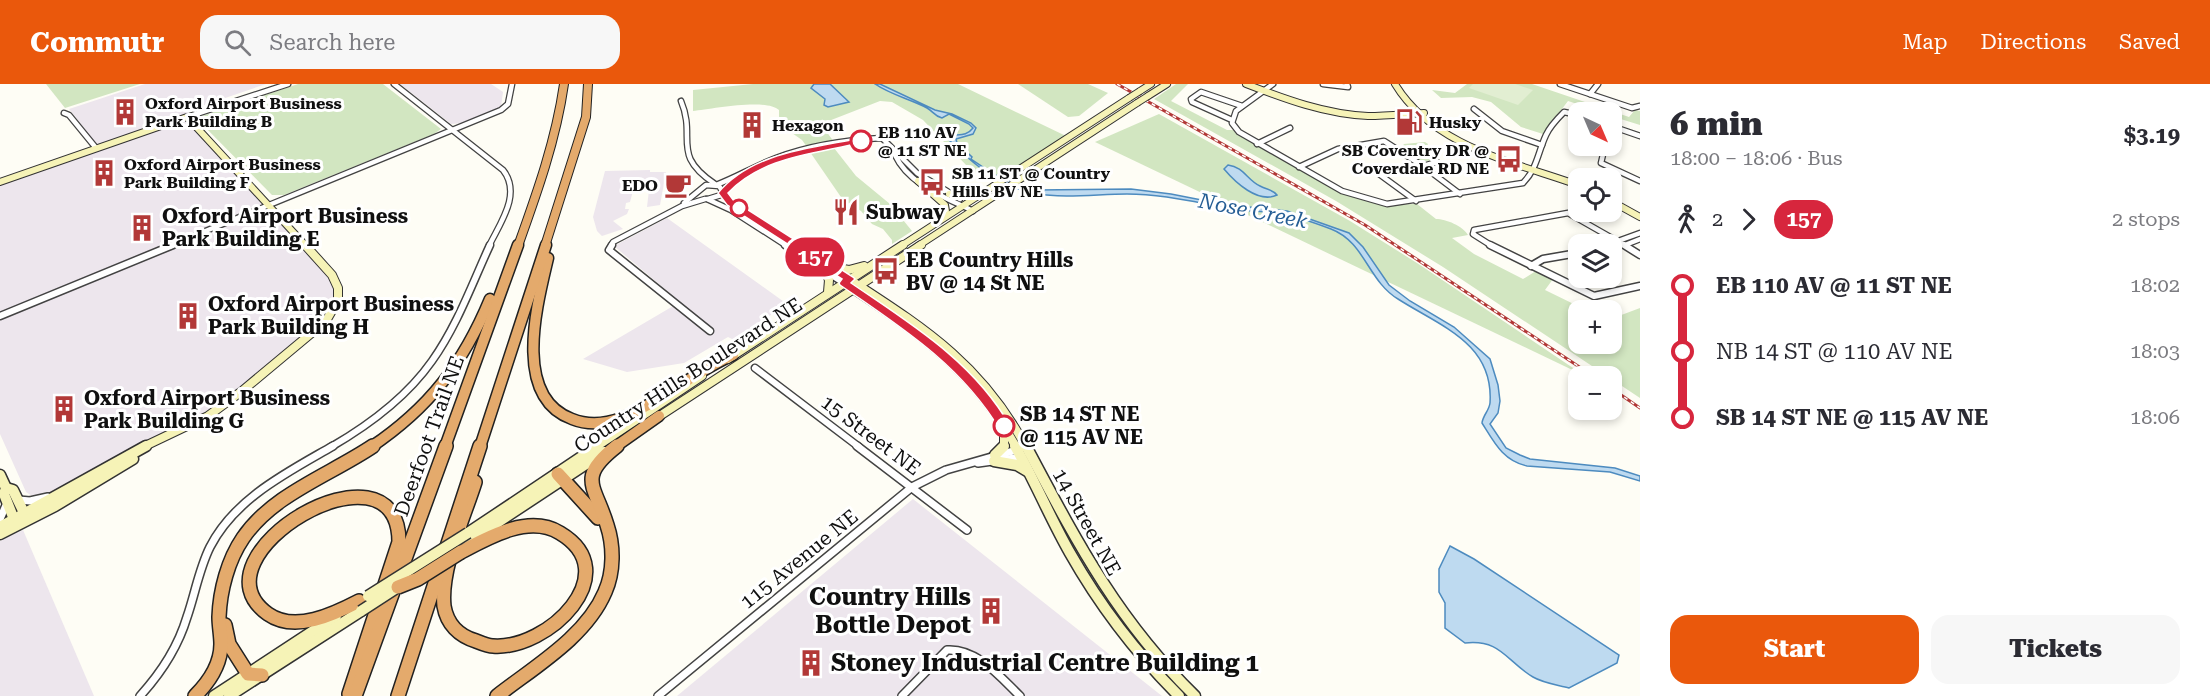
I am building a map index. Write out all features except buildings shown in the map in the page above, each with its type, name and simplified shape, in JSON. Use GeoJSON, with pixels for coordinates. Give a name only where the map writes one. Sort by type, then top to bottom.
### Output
{"type":"FeatureCollection","features":[{"type":"Feature","properties":{"kind":"highway","name":"Deerfoot Trail NE"},"geometry":{"type":"LineString","coordinates":[[355,696],[549,155],[559,119],[564,84]]}},
{"type":"Feature","properties":{"kind":"highway"},"geometry":{"type":"LineString","coordinates":[[398,696],[564,190],[586,117],[588,84]]}},
{"type":"Feature","properties":{"kind":"highway"},"geometry":{"type":"LineString","coordinates":[[564,190],[534,318],[537,377],[542,398],[549,408],[562,417],[576,421],[599,422],[617,419],[663,397],[722,359],[733,355]]}},
{"type":"Feature","properties":{"kind":"highway"},"geometry":{"type":"LineString","coordinates":[[195,696],[211,676],[219,658],[221,602],[232,558],[253,525],[279,503],[383,438],[434,394],[467,350],[524,226]]}},
{"type":"Feature","properties":{"kind":"highway"},"geometry":{"type":"LineString","coordinates":[[398,587],[418,579],[463,548],[507,530],[536,526],[548,528],[568,538],[580,551],[585,572],[584,584],[575,606],[559,624],[531,640],[501,647],[476,643],[459,634],[448,619],[444,601],[446,584],[477,475],[495,400]]}},
{"type":"Feature","properties":{"kind":"highway"},"geometry":{"type":"LineString","coordinates":[[497,696],[572,635],[594,613],[603,598],[612,573],[609,536],[606,523],[592,492],[591,481],[604,457],[659,416]]}},
{"type":"Feature","properties":{"kind":"highway"},"geometry":{"type":"LineString","coordinates":[[560,477],[597,515],[609,536]]}},
{"type":"Feature","properties":{"kind":"highway"},"geometry":{"type":"LineString","coordinates":[[348,696],[399,542],[398,521],[393,514],[381,503],[358,497],[340,497],[318,504],[295,516],[277,531],[262,548],[252,570],[250,581],[252,598],[262,611],[278,619],[311,621],[363,603]]}},
{"type":"Feature","properties":{"kind":"highway"},"geometry":{"type":"LineString","coordinates":[[255,675],[229,644],[225,627],[225,608],[238,553],[248,535],[279,503]]}},
{"type":"Feature","properties":{"kind":"main road","name":"Country Hills Boulevard NE"},"geometry":{"type":"LineString","coordinates":[[229,696],[255,675],[468,533],[659,416],[825,307],[879,260],[961,203],[995,185],[1151,84]]}},
{"type":"Feature","properties":{"kind":"main road","name":"Country Hills Boulevard NE"},"geometry":{"type":"LineString","coordinates":[[1137,104],[1167,84]]}},
{"type":"Feature","properties":{"kind":"main road"},"geometry":{"type":"LineString","coordinates":[[1246,84],[1312,108],[1336,113],[1360,116],[1423,111]]}},
{"type":"Feature","properties":{"kind":"main road"},"geometry":{"type":"LineString","coordinates":[[1254,84],[1265,90]]}},
{"type":"Feature","properties":{"kind":"main road"},"geometry":{"type":"LineString","coordinates":[[1395,84],[1423,111],[1465,145],[1487,155],[1568,181]]}},
{"type":"Feature","properties":{"kind":"main road"},"geometry":{"type":"LineString","coordinates":[[1402,84],[1423,111]]}},
{"type":"Feature","properties":{"kind":"main road"},"geometry":{"type":"LineString","coordinates":[[0,182],[187,117]]}},
{"type":"Feature","properties":{"kind":"main road","name":"Country Hills Boulevard NE"},"geometry":{"type":"LineString","coordinates":[[463,548],[733,355],[828,292],[871,277],[1021,179]]}},
{"type":"Feature","properties":{"kind":"main road"},"geometry":{"type":"LineString","coordinates":[[918,181],[946,207],[946,211],[932,225]]}},
{"type":"Feature","properties":{"kind":"main road"},"geometry":{"type":"LineString","coordinates":[[949,194],[971,195],[995,185]]}},
{"type":"Feature","properties":{"kind":"main road"},"geometry":{"type":"LineString","coordinates":[[924,241],[962,210],[961,203]]}},
{"type":"Feature","properties":{"kind":"main road"},"geometry":{"type":"LineString","coordinates":[[0,534],[133,452],[208,416],[242,391],[326,321],[339,299],[337,281],[270,205]]}},
{"type":"Feature","properties":{"kind":"main road"},"geometry":{"type":"LineString","coordinates":[[1622,205],[1640,215]]}},
{"type":"Feature","properties":{"kind":"main road"},"geometry":{"type":"LineString","coordinates":[[791,329],[900,250],[914,237]]}},
{"type":"Feature","properties":{"kind":"main road"},"geometry":{"type":"LineString","coordinates":[[828,292],[827,268],[856,269],[879,260]]}},
{"type":"Feature","properties":{"kind":"main road"},"geometry":{"type":"LineString","coordinates":[[871,277],[868,285],[880,299]]}},
{"type":"Feature","properties":{"kind":"main road","name":"14 Street NE"},"geometry":{"type":"LineString","coordinates":[[851,284],[921,335],[951,360],[980,391],[1023,453],[1028,472],[1074,561],[1100,604],[1130,643],[1179,696]]}},
{"type":"Feature","properties":{"kind":"main road","name":"14 Street NE"},"geometry":{"type":"LineString","coordinates":[[851,284],[880,299],[938,339],[970,368],[995,396],[1023,453],[1109,597],[1154,654],[1195,696]]}},
{"type":"Feature","properties":{"kind":"main road"},"geometry":{"type":"LineString","coordinates":[[825,307],[847,297],[866,297]]}},
{"type":"Feature","properties":{"kind":"main road"},"geometry":{"type":"LineString","coordinates":[[1002,423],[1006,441],[1004,447],[994,458],[1017,465],[1028,472]]}},
{"type":"Feature","properties":{"kind":"main road"},"geometry":{"type":"LineString","coordinates":[[26,517],[93,484],[149,446]]}},
{"type":"Feature","properties":{"kind":"main road"},"geometry":{"type":"LineString","coordinates":[[0,475],[6,488],[4,494],[16,523]]}},
{"type":"Feature","properties":{"kind":"main road"},"geometry":{"type":"LineString","coordinates":[[6,488],[13,490],[26,517]]}},
{"type":"Feature","properties":{"kind":"main road"},"geometry":{"type":"LineString","coordinates":[[0,527],[16,523]]}},
{"type":"Feature","properties":{"kind":"main road","name":"Country Hills Boulevard NE"},"geometry":{"type":"LineString","coordinates":[[363,603],[398,587]]}},
{"type":"Feature","properties":{"kind":"main road","name":"Country Hills Boulevard NE"},"geometry":{"type":"LineString","coordinates":[[214,696],[255,675]]}},
{"type":"Feature","properties":{"kind":"street"},"geometry":{"type":"LineString","coordinates":[[270,205],[187,117],[288,84]]}},
{"type":"Feature","properties":{"kind":"street"},"geometry":{"type":"LineString","coordinates":[[140,696],[153,682],[174,650],[187,618],[201,565],[215,536],[237,508],[271,482],[349,436],[383,413],[410,388],[431,364],[446,340],[509,204],[513,192],[512,180],[503,170],[394,84]]}},
{"type":"Feature","properties":{"kind":"street"},"geometry":{"type":"LineString","coordinates":[[0,315],[506,108],[512,84]]}},
{"type":"Feature","properties":{"kind":"street"},"geometry":{"type":"LineString","coordinates":[[1232,120],[1236,111],[1273,84]]}},
{"type":"Feature","properties":{"kind":"street"},"geometry":{"type":"LineString","coordinates":[[1323,84],[1348,87],[1347,84]]}},
{"type":"Feature","properties":{"kind":"street"},"geometry":{"type":"LineString","coordinates":[[1560,84],[1632,108],[1640,106]]}},
{"type":"Feature","properties":{"kind":"street"},"geometry":{"type":"LineString","coordinates":[[1590,94],[1598,84]]}},
{"type":"Feature","properties":{"kind":"street"},"geometry":{"type":"LineString","coordinates":[[1242,106],[1207,92],[1201,92],[1191,99],[1205,109],[1232,120],[1239,132],[1257,144],[1342,191],[1387,204],[1523,183],[1534,169],[1552,125],[1564,112],[1568,113]]}},
{"type":"Feature","properties":{"kind":"street"},"geometry":{"type":"LineString","coordinates":[[681,101],[685,108],[686,152],[689,163],[697,173],[715,184]]}},
{"type":"Feature","properties":{"kind":"street","name":"Country Hills Boulevard NE"},"geometry":{"type":"LineString","coordinates":[[1021,179],[1137,104]]}},
{"type":"Feature","properties":{"kind":"street"},"geometry":{"type":"LineString","coordinates":[[1474,109],[1502,131],[1542,146]]}},
{"type":"Feature","properties":{"kind":"street"},"geometry":{"type":"LineString","coordinates":[[64,113],[69,115],[96,148]]}},
{"type":"Feature","properties":{"kind":"street"},"geometry":{"type":"LineString","coordinates":[[1257,144],[1290,128]]}},
{"type":"Feature","properties":{"kind":"street"},"geometry":{"type":"LineString","coordinates":[[1622,130],[1640,136]]}},
{"type":"Feature","properties":{"kind":"street"},"geometry":{"type":"LineString","coordinates":[[681,206],[706,185],[737,178],[766,162],[793,153],[882,138],[895,154],[915,172],[973,211]]}},
{"type":"Feature","properties":{"kind":"street"},"geometry":{"type":"LineString","coordinates":[[1350,139],[1357,145]]}},
{"type":"Feature","properties":{"kind":"street"},"geometry":{"type":"LineString","coordinates":[[1299,167],[1330,152],[1384,141],[1423,166],[1460,194]]}},
{"type":"Feature","properties":{"kind":"street"},"geometry":{"type":"LineString","coordinates":[[1391,144],[1398,142]]}},
{"type":"Feature","properties":{"kind":"street"},"geometry":{"type":"LineString","coordinates":[[895,154],[901,167],[918,181],[961,203]]}},
{"type":"Feature","properties":{"kind":"street"},"geometry":{"type":"LineString","coordinates":[[1603,156],[1601,163],[1640,181]]}},
{"type":"Feature","properties":{"kind":"street"},"geometry":{"type":"LineString","coordinates":[[1423,166],[1437,162]]}},
{"type":"Feature","properties":{"kind":"street"},"geometry":{"type":"LineString","coordinates":[[697,173],[698,190]]}},
{"type":"Feature","properties":{"kind":"street"},"geometry":{"type":"LineString","coordinates":[[1379,174],[1416,201]]}},
{"type":"Feature","properties":{"kind":"street"},"geometry":{"type":"LineString","coordinates":[[710,331],[610,253],[610,245],[681,206],[706,199],[715,199],[737,178]]}},
{"type":"Feature","properties":{"kind":"street","name":"14 Street NE"},"geometry":{"type":"LineString","coordinates":[[715,184],[722,188],[730,203],[762,222],[851,284]]}},
{"type":"Feature","properties":{"kind":"street","name":"14 Street NE"},"geometry":{"type":"LineString","coordinates":[[698,190],[698,195],[748,221],[827,268]]}},
{"type":"Feature","properties":{"kind":"street"},"geometry":{"type":"LineString","coordinates":[[1606,234],[1568,213],[1474,230],[1473,234],[1493,247],[1594,296],[1640,286]]}},
{"type":"Feature","properties":{"kind":"street"},"geometry":{"type":"LineString","coordinates":[[748,221],[762,222]]}},
{"type":"Feature","properties":{"kind":"street"},"geometry":{"type":"LineString","coordinates":[[1622,240],[1640,233]]}},
{"type":"Feature","properties":{"kind":"street"},"geometry":{"type":"LineString","coordinates":[[1625,245],[1640,239]]}},
{"type":"Feature","properties":{"kind":"street"},"geometry":{"type":"LineString","coordinates":[[1622,243],[1640,255]]}},
{"type":"Feature","properties":{"kind":"street"},"geometry":{"type":"LineString","coordinates":[[1531,266],[1543,259],[1568,255]]}},
{"type":"Feature","properties":{"kind":"street","name":"15 Street NE"},"geometry":{"type":"LineString","coordinates":[[755,368],[967,530]]}},
{"type":"Feature","properties":{"kind":"street","name":"115 Avenue NE"},"geometry":{"type":"LineString","coordinates":[[658,696],[912,487],[937,473],[1023,453]]}},
{"type":"Feature","properties":{"kind":"street"},"geometry":{"type":"LineString","coordinates":[[19,500],[30,501],[66,492]]}},
{"type":"Feature","properties":{"kind":"street"},"geometry":{"type":"LineString","coordinates":[[0,519],[7,502]]}},
{"type":"Feature","properties":{"kind":"street"},"geometry":{"type":"LineString","coordinates":[[902,696],[947,650],[960,649],[967,651],[1020,696]]}},
{"type":"Feature","properties":{"kind":"shaded area"},"geometry":{"type":"Polygon","coordinates":[[[145,84],[266,84],[187,111],[189,114],[182,117],[329,276],[334,285],[334,299],[327,315],[312,330],[218,405],[50,493],[32,496],[26,492],[0,434],[0,185],[100,149],[69,109],[145,84]]]}},
{"type":"Feature","properties":{"kind":"shaded area"},"geometry":{"type":"Polygon","coordinates":[[[400,84],[491,84],[503,92],[501,107],[463,123],[451,124],[400,84]]]}},
{"type":"Feature","properties":{"kind":"shaded area"},"geometry":{"type":"Polygon","coordinates":[[[650,170],[650,172],[666,172],[660,205],[647,207],[649,190],[633,191],[630,202],[626,203],[625,209],[629,209],[627,214],[613,221],[623,229],[602,236],[597,231],[593,217],[605,171],[650,170]]]}},
{"type":"Feature","properties":{"kind":"shaded area"},"geometry":{"type":"Polygon","coordinates":[[[667,218],[787,304],[734,340],[728,337],[684,363],[627,372],[583,359],[680,302],[614,246],[667,218]]]}},
{"type":"Feature","properties":{"kind":"shaded area"},"geometry":{"type":"Polygon","coordinates":[[[913,499],[1162,696],[677,696],[913,499]]]}},
{"type":"Feature","properties":{"kind":"shaded area"},"geometry":{"type":"Polygon","coordinates":[[[23,530],[94,696],[0,696],[0,541],[23,530]]]}},
{"type":"Feature","properties":{"kind":"green space"},"geometry":{"type":"Polygon","coordinates":[[[46,84],[140,84],[65,108],[46,84]]]}},
{"type":"Feature","properties":{"kind":"green space"},"geometry":{"type":"Polygon","coordinates":[[[298,84],[383,84],[441,129],[434,134],[284,195],[272,195],[198,120],[199,117],[298,84]]]}},
{"type":"Feature","properties":{"kind":"green space"},"geometry":{"type":"Polygon","coordinates":[[[753,84],[958,84],[1066,136],[1013,171],[993,181],[983,178],[967,166],[923,120],[892,102],[880,101],[821,124],[834,142],[807,147],[802,140],[779,124],[779,110],[772,107],[751,105],[693,111],[693,90],[753,84]]]}},
{"type":"Feature","properties":{"kind":"green space"},"geometry":{"type":"Polygon","coordinates":[[[1018,84],[1088,84],[1108,93],[1079,116],[1068,117],[1018,84]]]}},
{"type":"Feature","properties":{"kind":"green space"},"geometry":{"type":"Polygon","coordinates":[[[1176,84],[1188,84],[1171,101],[1227,130],[1233,130],[1243,138],[1346,194],[1380,205],[1417,204],[1436,219],[1449,222],[1462,229],[1468,235],[1452,238],[1474,254],[1523,279],[1536,271],[1553,279],[1545,290],[1568,301],[1568,350],[1443,267],[1336,201],[1154,99],[1176,84]]]}},
{"type":"Feature","properties":{"kind":"green space"},"geometry":{"type":"Polygon","coordinates":[[[1467,84],[1532,84],[1585,102],[1568,101],[1543,134],[1521,127],[1491,102],[1472,97],[1441,98],[1432,90],[1455,93],[1467,84]]]}},
{"type":"Feature","properties":{"kind":"green space"},"geometry":{"type":"Polygon","coordinates":[[[1473,84],[1515,84],[1533,90],[1518,105],[1469,88],[1473,84]]]}},
{"type":"Feature","properties":{"kind":"green space"},"geometry":{"type":"Polygon","coordinates":[[[1635,110],[1640,111],[1640,125],[1622,119],[1622,115],[1629,117],[1635,110]]]}},
{"type":"Feature","properties":{"kind":"green space"},"geometry":{"type":"Polygon","coordinates":[[[1159,114],[1350,221],[1570,366],[1568,368],[1095,142],[1159,114]]]}},
{"type":"Feature","properties":{"kind":"green space"},"geometry":{"type":"Polygon","coordinates":[[[1425,142],[1428,144],[1426,148],[1433,159],[1429,161],[1416,159],[1401,148],[1404,144],[1425,142]]]}},
{"type":"Feature","properties":{"kind":"green space"},"geometry":{"type":"Polygon","coordinates":[[[834,148],[856,176],[890,204],[912,231],[892,244],[892,240],[883,229],[872,224],[861,211],[843,200],[810,152],[834,148]]]}},
{"type":"Feature","properties":{"kind":"green space"},"geometry":{"type":"Polygon","coordinates":[[[1640,308],[1640,398],[1622,386],[1622,366],[1592,366],[1574,354],[1622,354],[1622,315],[1640,308]]]}},
{"type":"Feature","properties":{"kind":"water"},"geometry":{"type":"Polygon","coordinates":[[[814,84],[830,84],[849,102],[828,107],[824,105],[825,99],[811,88],[814,84]]]}},
{"type":"Feature","properties":{"kind":"water","name":"Nose Creek"},"geometry":{"type":"Polygon","coordinates":[[[875,84],[880,84],[935,110],[952,114],[971,123],[976,128],[973,134],[956,139],[957,143],[972,157],[971,159],[995,175],[1036,190],[1131,189],[1171,194],[1222,204],[1287,211],[1349,233],[1363,247],[1389,285],[1410,301],[1454,327],[1490,359],[1500,401],[1498,413],[1490,424],[1506,448],[1530,459],[1615,468],[1640,476],[1640,481],[1610,472],[1527,466],[1505,455],[1482,423],[1490,403],[1489,382],[1483,365],[1474,351],[1447,328],[1388,291],[1352,243],[1331,229],[1279,213],[1240,210],[1167,197],[1140,194],[1058,196],[1018,189],[981,168],[949,140],[949,136],[970,131],[973,128],[969,124],[949,114],[942,118],[939,117],[927,108],[875,84]]]}},
{"type":"Feature","properties":{"kind":"water"},"geometry":{"type":"Polygon","coordinates":[[[1228,165],[1238,168],[1256,183],[1277,195],[1262,197],[1248,190],[1224,169],[1228,165]]]}},
{"type":"Feature","properties":{"kind":"water"},"geometry":{"type":"Polygon","coordinates":[[[1450,546],[1474,559],[1619,655],[1617,663],[1569,688],[1533,677],[1502,652],[1487,644],[1465,643],[1445,628],[1445,603],[1439,592],[1439,569],[1450,546]]]}},
{"type":"Feature","properties":{"kind":"railway"},"geometry":{"type":"LineString","coordinates":[[1117,84],[1365,225],[1578,366]]}},
{"type":"Feature","properties":{"kind":"railway"},"geometry":{"type":"LineString","coordinates":[[1622,396],[1640,408]]}},
{"type":"Feature","properties":{"kind":"bus line","name":"157"},"geometry":{"type":"LineString","coordinates":[[861,141],[777,158],[737,178],[723,193],[730,203],[849,279],[844,283],[929,341],[951,360],[980,391],[1004,426]]}},
{"type":"Feature","properties":{"kind":"place","name":"Oxford Airport Business Park Building B"},"geometry":{"type":"Point","coordinates":[125,112]}},
{"type":"Feature","properties":{"kind":"place","name":"Husky"},"geometry":{"type":"Point","coordinates":[1409,122]}},
{"type":"Feature","properties":{"kind":"place","name":"Hexagon"},"geometry":{"type":"Point","coordinates":[752,125]}},
{"type":"Feature","properties":{"kind":"place","name":"EB 110 AV @ 11 ST NE"},"geometry":{"type":"Point","coordinates":[861,141]}},
{"type":"Feature","properties":{"kind":"place","name":"SB Coventry DR @ Coverdale RD NE"},"geometry":{"type":"Point","coordinates":[1509,159]}},
{"type":"Feature","properties":{"kind":"place","name":"Oxford Airport Business Park Building F"},"geometry":{"type":"Point","coordinates":[104,173]}},
{"type":"Feature","properties":{"kind":"place","name":"SB 11 ST @ Country Hills BV NE"},"geometry":{"type":"Point","coordinates":[932,182]}},
{"type":"Feature","properties":{"kind":"place","name":"EDO"},"geometry":{"type":"Point","coordinates":[678,185]}},
{"type":"Feature","properties":{"kind":"place","name":"Subway"},"geometry":{"type":"Point","coordinates":[846,212]}},
{"type":"Feature","properties":{"kind":"place","name":"Oxford Airport Business Park Building E"},"geometry":{"type":"Point","coordinates":[142,228]}},
{"type":"Feature","properties":{"kind":"place","name":"EB Country Hills BV @ 14 St NE"},"geometry":{"type":"Point","coordinates":[886,271]}},
{"type":"Feature","properties":{"kind":"place","name":"Oxford Airport Business Park Building H"},"geometry":{"type":"Point","coordinates":[188,316]}},
{"type":"Feature","properties":{"kind":"place","name":"Oxford Airport Business Park Building G"},"geometry":{"type":"Point","coordinates":[64,409]}},
{"type":"Feature","properties":{"kind":"place","name":"SB 14 ST NE @ 115 AV NE"},"geometry":{"type":"Point","coordinates":[1004,426]}},
{"type":"Feature","properties":{"kind":"place","name":"Country Hills Bottle Depot"},"geometry":{"type":"Point","coordinates":[991,611]}},
{"type":"Feature","properties":{"kind":"place","name":"Stoney Industrial Centre Building 1"},"geometry":{"type":"Point","coordinates":[811,663]}}]}
